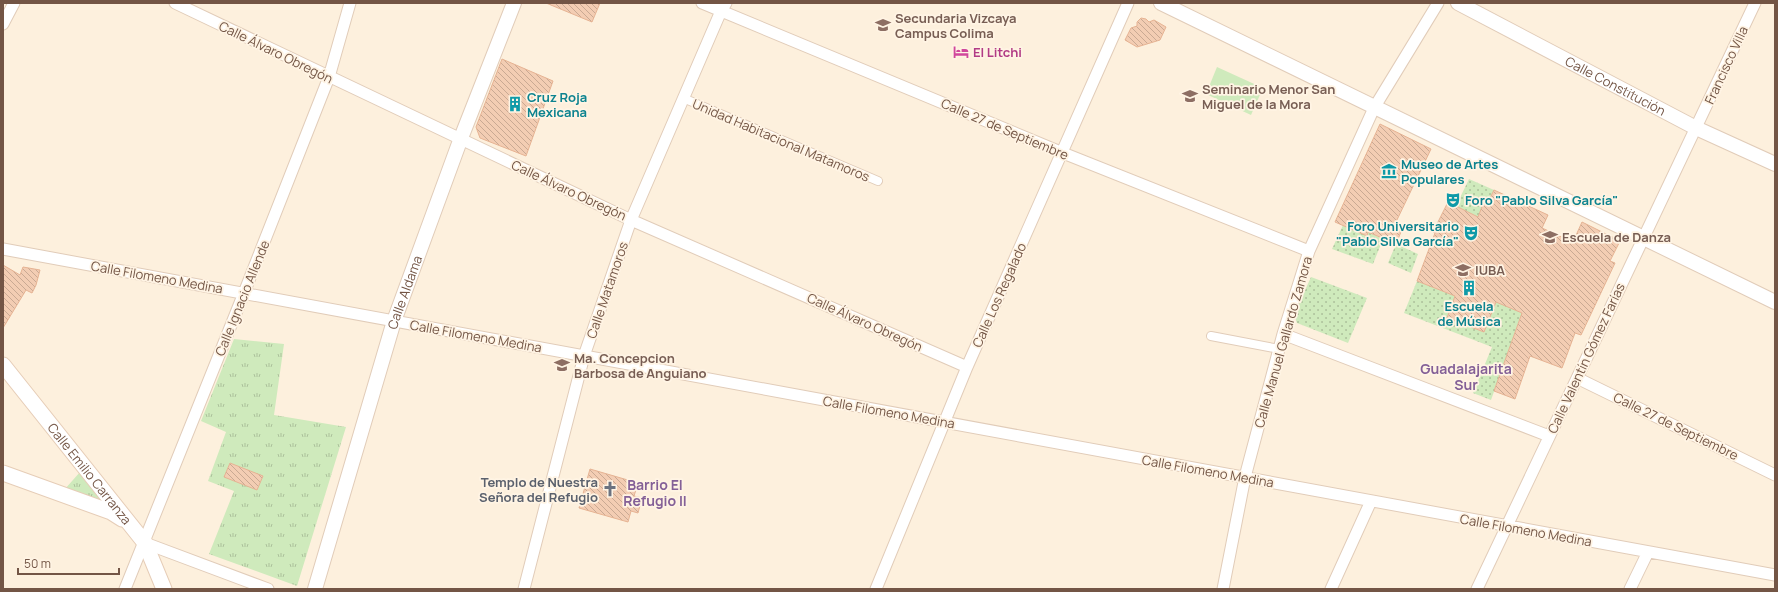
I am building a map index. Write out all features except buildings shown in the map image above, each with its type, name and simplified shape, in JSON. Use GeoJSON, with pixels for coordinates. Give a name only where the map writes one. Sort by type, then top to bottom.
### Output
{"type":"FeatureCollection","features":[{"type":"Feature","properties":{"kind":"main road","name":"Calle Emilio Carranza"},"geometry":{"type":"LineString","coordinates":[[3,366],[113,510],[126,521],[144,543],[164,589]]}},
{"type":"Feature","properties":{"kind":"main road"},"geometry":{"type":"LineString","coordinates":[[3,473],[113,510]]}},
{"type":"Feature","properties":{"kind":"street"},"geometry":{"type":"LineString","coordinates":[[3,24],[14,3]]}},
{"type":"Feature","properties":{"kind":"street","name":"Calle Álvaro Obregón"},"geometry":{"type":"LineString","coordinates":[[175,3],[631,220],[967,367]]}},
{"type":"Feature","properties":{"kind":"street","name":"Calle Ignacio Allende"},"geometry":{"type":"LineString","coordinates":[[125,589],[329,77],[350,3]]}},
{"type":"Feature","properties":{"kind":"street","name":"Calle Aldama"},"geometry":{"type":"LineString","coordinates":[[315,589],[394,321],[461,138],[514,3]]}},
{"type":"Feature","properties":{"kind":"street","name":"Calle 27 de Septiembre"},"geometry":{"type":"LineString","coordinates":[[702,3],[724,7],[1063,153],[1309,251]]}},
{"type":"Feature","properties":{"kind":"street","name":"Calle Los Regalado"},"geometry":{"type":"LineString","coordinates":[[876,589],[967,367],[1063,153],[1128,3]]}},
{"type":"Feature","properties":{"kind":"street"},"geometry":{"type":"LineString","coordinates":[[1161,3],[1775,302]]}},
{"type":"Feature","properties":{"kind":"street","name":"Calle Manuel Gallardo Zamora"},"geometry":{"type":"LineString","coordinates":[[1223,589],[1245,478],[1283,334],[1309,251],[1374,108],[1438,3]]}},
{"type":"Feature","properties":{"kind":"street","name":"Calle Constitución"},"geometry":{"type":"LineString","coordinates":[[1458,3],[1696,128],[1775,164]]}},
{"type":"Feature","properties":{"kind":"street","name":"Francisco Villa"},"geometry":{"type":"LineString","coordinates":[[1696,128],[1755,3]]}},
{"type":"Feature","properties":{"kind":"street","name":"Calle Matamoros"},"geometry":{"type":"LineString","coordinates":[[524,589],[584,356],[631,220],[724,7]]}},
{"type":"Feature","properties":{"kind":"street","name":"Unidad Habitacional Matamoros"},"geometry":{"type":"LineString","coordinates":[[683,98],[878,181]]}},
{"type":"Feature","properties":{"kind":"street","name":"Calle Valentín Gómez Farías"},"geometry":{"type":"LineString","coordinates":[[1477,589],[1696,128]]}},
{"type":"Feature","properties":{"kind":"street","name":"Calle Filomeno Medina"},"geometry":{"type":"LineString","coordinates":[[3,249],[945,422],[1506,527],[1775,575]]}},
{"type":"Feature","properties":{"kind":"street"},"geometry":{"type":"LineString","coordinates":[[1283,334],[1549,436]]}},
{"type":"Feature","properties":{"kind":"street"},"geometry":{"type":"LineString","coordinates":[[1211,336],[1279,349]]}},
{"type":"Feature","properties":{"kind":"street","name":"Calle 27 de Septiembre"},"geometry":{"type":"LineString","coordinates":[[1577,378],[1775,475]]}},
{"type":"Feature","properties":{"kind":"street"},"geometry":{"type":"LineString","coordinates":[[1331,589],[1371,501]]}},
{"type":"Feature","properties":{"kind":"street"},"geometry":{"type":"LineString","coordinates":[[144,543],[268,589]]}},
{"type":"Feature","properties":{"kind":"street"},"geometry":{"type":"LineString","coordinates":[[1630,589],[1648,552]]}},
{"type":"Feature","properties":{"kind":"green space"},"geometry":{"type":"Polygon","coordinates":[[[1217,67],[1263,88],[1251,115],[1206,94],[1217,67]]]}},
{"type":"Feature","properties":{"kind":"green space"},"geometry":{"type":"Polygon","coordinates":[[[1469,179],[1494,190],[1489,200],[1485,199],[1482,208],[1510,233],[1456,206],[1469,179]]]}},
{"type":"Feature","properties":{"kind":"green space"},"geometry":{"type":"Polygon","coordinates":[[[1343,225],[1367,236],[1368,232],[1383,239],[1373,264],[1332,249],[1343,225]]]}},
{"type":"Feature","properties":{"kind":"green space"},"geometry":{"type":"Polygon","coordinates":[[[1396,244],[1418,254],[1411,273],[1388,263],[1396,244]]]}},
{"type":"Feature","properties":{"kind":"green space"},"geometry":{"type":"Polygon","coordinates":[[[1311,277],[1367,298],[1348,343],[1297,323],[1294,315],[1311,277]]]}},
{"type":"Feature","properties":{"kind":"green space"},"geometry":{"type":"Polygon","coordinates":[[[1417,281],[1455,296],[1447,318],[1484,332],[1496,301],[1522,313],[1491,400],[1473,393],[1492,347],[1404,313],[1417,281]]]}},
{"type":"Feature","properties":{"kind":"green space"},"geometry":{"type":"Polygon","coordinates":[[[234,339],[284,344],[274,415],[346,427],[297,586],[209,554],[234,491],[208,481],[226,432],[201,421],[234,339]]]}},
{"type":"Feature","properties":{"kind":"green space"},"geometry":{"type":"Polygon","coordinates":[[[80,472],[113,509],[65,489],[80,472]]]}},
{"type":"Feature","properties":{"kind":"place","name":"Secundaria Vizcaya Campus Colima"},"geometry":{"type":"Point","coordinates":[883,25]}},
{"type":"Feature","properties":{"kind":"place","name":"El Litchi"},"geometry":{"type":"Point","coordinates":[961,52]}},
{"type":"Feature","properties":{"kind":"place","name":"Seminario Menor San Miguel de la Mora"},"geometry":{"type":"Point","coordinates":[1190,96]}},
{"type":"Feature","properties":{"kind":"place","name":"Cruz Roja Mexicana"},"geometry":{"type":"Point","coordinates":[515,104]}},
{"type":"Feature","properties":{"kind":"place","name":"Museo de Artes Populares"},"geometry":{"type":"Point","coordinates":[1389,171]}},
{"type":"Feature","properties":{"kind":"place","name":"Foro \"Pablo Silva García\""},"geometry":{"type":"Point","coordinates":[1453,200]}},
{"type":"Feature","properties":{"kind":"place","name":"Foro Universitario \"Pablo Silva García\""},"geometry":{"type":"Point","coordinates":[1471,233]}},
{"type":"Feature","properties":{"kind":"place","name":"Escuela de Danza"},"geometry":{"type":"Point","coordinates":[1550,237]}},
{"type":"Feature","properties":{"kind":"place","name":"IUBA"},"geometry":{"type":"Point","coordinates":[1463,270]}},
{"type":"Feature","properties":{"kind":"place","name":"Escuela de Música"},"geometry":{"type":"Point","coordinates":[1469,288]}},
{"type":"Feature","properties":{"kind":"place","name":"Ma. Concepcion Barbosa de Anguiano"},"geometry":{"type":"Point","coordinates":[562,365]}},
{"type":"Feature","properties":{"kind":"place","name":"Templo de Nuestra Señora del Refugio"},"geometry":{"type":"Point","coordinates":[610,489]}},
{"type":"Feature","properties":{"kind":"district","name":"Guadalajarita Sur"},"geometry":{"type":"Point","coordinates":[1466,376]}},
{"type":"Feature","properties":{"kind":"district","name":"Barrio El Refugio II"},"geometry":{"type":"Point","coordinates":[655,492]}}]}
